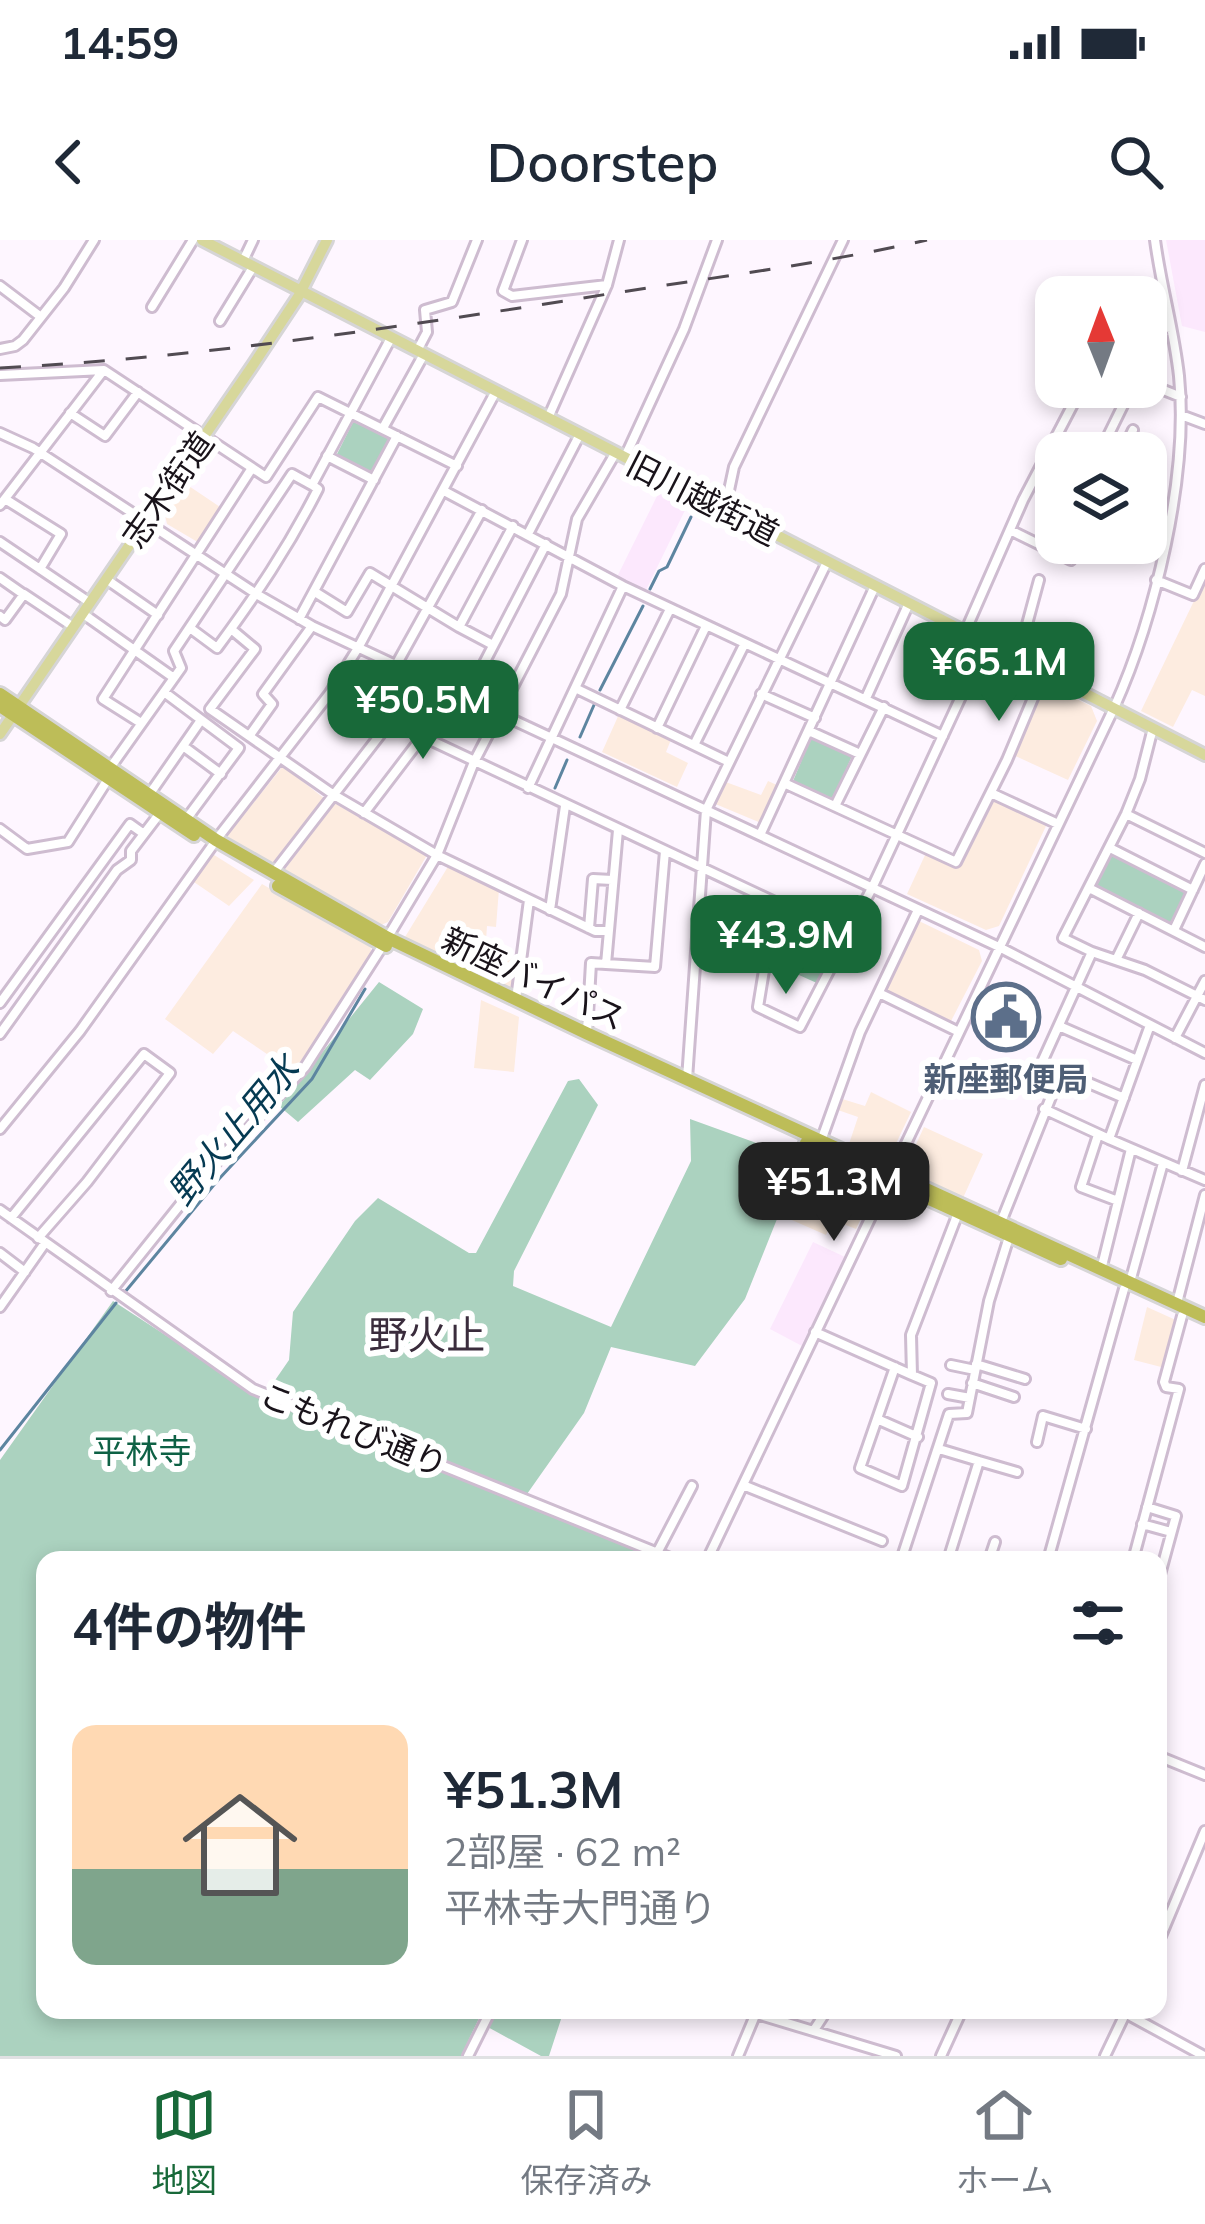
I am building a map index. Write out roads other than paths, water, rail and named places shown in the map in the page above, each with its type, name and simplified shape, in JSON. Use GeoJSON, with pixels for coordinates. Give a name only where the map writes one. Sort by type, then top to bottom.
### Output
{"type":"FeatureCollection","features":[{"type":"Feature","properties":{"kind":"highway","name":"新座バイパス"},"geometry":{"type":"LineString","coordinates":[[0,694],[16,710],[149,795],[214,843],[386,941],[890,1177],[1001,1222],[1127,1286]]}},
{"type":"Feature","properties":{"kind":"highway","name":"新座バイパス"},"geometry":{"type":"LineString","coordinates":[[0,706],[16,710]]}},
{"type":"Feature","properties":{"kind":"highway","name":"新座バイパス"},"geometry":{"type":"LineString","coordinates":[[110,773],[160,813],[183,822]]}},
{"type":"Feature","properties":{"kind":"highway","name":"新座バイパス"},"geometry":{"type":"LineString","coordinates":[[214,843],[386,941],[821,1141],[958,1213],[1127,1286],[1205,1326]]}},
{"type":"Feature","properties":{"kind":"highway","name":"新座バイパス"},"geometry":{"type":"LineString","coordinates":[[1179,1310],[1205,1317]]}},
{"type":"Feature","properties":{"kind":"main road","name":"旧川越街道"},"geometry":{"type":"LineString","coordinates":[[197,240],[1205,755]]}},
{"type":"Feature","properties":{"kind":"main road","name":"志木街道"},"geometry":{"type":"LineString","coordinates":[[0,734],[300,291],[327,240]]}},
{"type":"Feature","properties":{"kind":"street"},"geometry":{"type":"LineString","coordinates":[[0,349],[15,346],[94,240]]}},
{"type":"Feature","properties":{"kind":"street"},"geometry":{"type":"LineString","coordinates":[[152,308],[197,240]]}},
{"type":"Feature","properties":{"kind":"street"},"geometry":{"type":"LineString","coordinates":[[220,321],[248,264],[254,240]]}},
{"type":"Feature","properties":{"kind":"street"},"geometry":{"type":"LineString","coordinates":[[383,428],[421,353],[427,332],[425,310],[452,302],[476,240]]}},
{"type":"Feature","properties":{"kind":"street"},"geometry":{"type":"LineString","coordinates":[[522,240],[503,291],[512,296],[607,285]]}},
{"type":"Feature","properties":{"kind":"street"},"geometry":{"type":"LineString","coordinates":[[548,418],[607,285],[619,240]]}},
{"type":"Feature","properties":{"kind":"street"},"geometry":{"type":"LineString","coordinates":[[111,1291],[200,1180],[305,1067],[437,855],[474,762],[561,594],[577,519],[620,455],[684,329],[717,240]]}},
{"type":"Feature","properties":{"kind":"street"},"geometry":{"type":"LineString","coordinates":[[724,509],[734,467],[843,240]]}},
{"type":"Feature","properties":{"kind":"street"},"geometry":{"type":"LineString","coordinates":[[1155,240],[1181,415],[1167,521]]}},
{"type":"Feature","properties":{"kind":"street"},"geometry":{"type":"LineString","coordinates":[[0,286],[40,317]]}},
{"type":"Feature","properties":{"kind":"street"},"geometry":{"type":"LineString","coordinates":[[1167,328],[1171,328]]}},
{"type":"Feature","properties":{"kind":"street"},"geometry":{"type":"LineString","coordinates":[[312,485],[391,338]]}},
{"type":"Feature","properties":{"kind":"street"},"geometry":{"type":"LineString","coordinates":[[0,375],[104,370],[266,477],[318,397],[458,466]]}},
{"type":"Feature","properties":{"kind":"street"},"geometry":{"type":"LineString","coordinates":[[40,569],[62,535],[3,502],[104,370]]}},
{"type":"Feature","properties":{"kind":"street"},"geometry":{"type":"LineString","coordinates":[[70,412],[106,436],[138,392]]}},
{"type":"Feature","properties":{"kind":"street"},"geometry":{"type":"LineString","coordinates":[[0,1130],[80,1031],[214,843],[330,693],[496,392]]}},
{"type":"Feature","properties":{"kind":"street"},"geometry":{"type":"LineString","coordinates":[[1167,392],[1180,397]]}},
{"type":"Feature","properties":{"kind":"street"},"geometry":{"type":"LineString","coordinates":[[1181,415],[1202,422],[1205,406]]}},
{"type":"Feature","properties":{"kind":"street"},"geometry":{"type":"LineString","coordinates":[[965,632],[1023,500],[1071,408]]}},
{"type":"Feature","properties":{"kind":"street"},"geometry":{"type":"LineString","coordinates":[[0,433],[39,452],[257,596],[312,626],[999,947],[1205,1053]]}},
{"type":"Feature","properties":{"kind":"street"},"geometry":{"type":"LineString","coordinates":[[528,534],[580,434]]}},
{"type":"Feature","properties":{"kind":"street"},"geometry":{"type":"LineString","coordinates":[[299,619],[397,436]]}},
{"type":"Feature","properties":{"kind":"street"},"geometry":{"type":"LineString","coordinates":[[327,456],[374,480]]}},
{"type":"Feature","properties":{"kind":"street"},"geometry":{"type":"LineString","coordinates":[[141,723],[103,699],[252,468]]}},
{"type":"Feature","properties":{"kind":"street"},"geometry":{"type":"LineString","coordinates":[[0,830],[27,849],[68,842],[181,668],[174,651],[292,473],[318,489],[285,554],[217,648],[190,628]]}},
{"type":"Feature","properties":{"kind":"street"},"geometry":{"type":"LineString","coordinates":[[445,490],[623,586],[943,736]]}},
{"type":"Feature","properties":{"kind":"street"},"geometry":{"type":"LineString","coordinates":[[370,712],[482,510]]}},
{"type":"Feature","properties":{"kind":"street"},"geometry":{"type":"LineString","coordinates":[[459,627],[513,526]]}},
{"type":"Feature","properties":{"kind":"street"},"geometry":{"type":"LineString","coordinates":[[1012,531],[1035,542]]}},
{"type":"Feature","properties":{"kind":"street"},"geometry":{"type":"LineString","coordinates":[[0,542],[174,678]]}},
{"type":"Feature","properties":{"kind":"street"},"geometry":{"type":"LineString","coordinates":[[466,698],[545,544]]}},
{"type":"Feature","properties":{"kind":"street"},"geometry":{"type":"LineString","coordinates":[[687,1079],[706,810],[827,562]]}},
{"type":"Feature","properties":{"kind":"street"},"geometry":{"type":"LineString","coordinates":[[711,1551],[1114,707],[1141,639],[1159,564]]}},
{"type":"Feature","properties":{"kind":"street"},"geometry":{"type":"LineString","coordinates":[[1156,580],[1193,595],[1205,569]]}},
{"type":"Feature","properties":{"kind":"street"},"geometry":{"type":"LineString","coordinates":[[315,592],[347,612],[370,573],[493,645]]}},
{"type":"Feature","properties":{"kind":"street"},"geometry":{"type":"LineString","coordinates":[[0,578],[73,626]]}},
{"type":"Feature","properties":{"kind":"street"},"geometry":{"type":"LineString","coordinates":[[105,579],[158,615]]}},
{"type":"Feature","properties":{"kind":"street"},"geometry":{"type":"LineString","coordinates":[[1012,656],[1026,628],[1039,580]]}},
{"type":"Feature","properties":{"kind":"street"},"geometry":{"type":"LineString","coordinates":[[528,788],[623,586]]}},
{"type":"Feature","properties":{"kind":"street"},"geometry":{"type":"LineString","coordinates":[[760,836],[874,586]]}},
{"type":"Feature","properties":{"kind":"street"},"geometry":{"type":"LineString","coordinates":[[0,616],[5,620],[23,594]]}},
{"type":"Feature","properties":{"kind":"street"},"geometry":{"type":"LineString","coordinates":[[866,698],[909,604]]}},
{"type":"Feature","properties":{"kind":"street"},"geometry":{"type":"LineString","coordinates":[[620,710],[670,609]]}},
{"type":"Feature","properties":{"kind":"street"},"geometry":{"type":"LineString","coordinates":[[250,735],[272,704],[263,694],[312,626]]}},
{"type":"Feature","properties":{"kind":"street"},"geometry":{"type":"LineString","coordinates":[[657,728],[706,626]]}},
{"type":"Feature","properties":{"kind":"street"},"geometry":{"type":"LineString","coordinates":[[231,629],[255,649],[210,709],[334,795],[437,855],[589,928],[608,931]]}},
{"type":"Feature","properties":{"kind":"street"},"geometry":{"type":"LineString","coordinates":[[787,909],[767,946],[758,1007],[800,1028],[872,888],[986,643]]}},
{"type":"Feature","properties":{"kind":"street"},"geometry":{"type":"LineString","coordinates":[[694,745],[744,644]]}},
{"type":"Feature","properties":{"kind":"street"},"geometry":{"type":"LineString","coordinates":[[784,783],[956,862],[1044,672]]}},
{"type":"Feature","properties":{"kind":"street"},"geometry":{"type":"LineString","coordinates":[[340,676],[380,695]]}},
{"type":"Feature","properties":{"kind":"street"},"geometry":{"type":"LineString","coordinates":[[575,688],[729,762]]}},
{"type":"Feature","properties":{"kind":"street"},"geometry":{"type":"LineString","coordinates":[[164,692],[239,748],[183,822]]}},
{"type":"Feature","properties":{"kind":"street"},"geometry":{"type":"LineString","coordinates":[[330,693],[845,935]]}},
{"type":"Feature","properties":{"kind":"street"},"geometry":{"type":"LineString","coordinates":[[761,694],[815,718]]}},
{"type":"Feature","properties":{"kind":"street"},"geometry":{"type":"LineString","coordinates":[[835,806],[884,707]]}},
{"type":"Feature","properties":{"kind":"street"},"geometry":{"type":"LineString","coordinates":[[149,795],[201,720]]}},
{"type":"Feature","properties":{"kind":"street"},"geometry":{"type":"LineString","coordinates":[[272,874],[390,722]]}},
{"type":"Feature","properties":{"kind":"street"},"geometry":{"type":"LineString","coordinates":[[1153,728],[1126,814],[1063,938],[1201,998]]}},
{"type":"Feature","properties":{"kind":"street"},"geometry":{"type":"LineString","coordinates":[[809,731],[860,754]]}},
{"type":"Feature","properties":{"kind":"street"},"geometry":{"type":"LineString","coordinates":[[364,813],[422,737]]}},
{"type":"Feature","properties":{"kind":"street"},"geometry":{"type":"LineString","coordinates":[[183,746],[220,774]]}},
{"type":"Feature","properties":{"kind":"street"},"geometry":{"type":"LineString","coordinates":[[991,793],[1058,824]]}},
{"type":"Feature","properties":{"kind":"street"},"geometry":{"type":"LineString","coordinates":[[550,910],[565,806]]}},
{"type":"Feature","properties":{"kind":"street"},"geometry":{"type":"LineString","coordinates":[[0,1034],[117,870],[131,860],[131,851],[160,813]]}},
{"type":"Feature","properties":{"kind":"street"},"geometry":{"type":"LineString","coordinates":[[1126,814],[1205,853]]}},
{"type":"Feature","properties":{"kind":"street"},"geometry":{"type":"LineString","coordinates":[[19,1009],[2,1001],[130,824],[144,834]]}},
{"type":"Feature","properties":{"kind":"street"},"geometry":{"type":"LineString","coordinates":[[606,964],[618,830]]}},
{"type":"Feature","properties":{"kind":"street"},"geometry":{"type":"LineString","coordinates":[[1109,848],[1192,890]]}},
{"type":"Feature","properties":{"kind":"street"},"geometry":{"type":"LineString","coordinates":[[586,1034],[591,963],[655,967],[665,851]]}},
{"type":"Feature","properties":{"kind":"street"},"geometry":{"type":"LineString","coordinates":[[1174,930],[1205,864]]}},
{"type":"Feature","properties":{"kind":"street"},"geometry":{"type":"LineString","coordinates":[[589,928],[593,879],[612,880]]}},
{"type":"Feature","properties":{"kind":"street"},"geometry":{"type":"LineString","coordinates":[[1089,887],[1205,947]]}},
{"type":"Feature","properties":{"kind":"street"},"geometry":{"type":"LineString","coordinates":[[516,999],[529,900]]}},
{"type":"Feature","properties":{"kind":"street"},"geometry":{"type":"LineString","coordinates":[[821,1141],[860,1032],[917,910]]}},
{"type":"Feature","properties":{"kind":"street"},"geometry":{"type":"LineString","coordinates":[[1116,960],[1139,913]]}},
{"type":"Feature","properties":{"kind":"street"},"geometry":{"type":"LineString","coordinates":[[1092,952],[1044,1064],[1124,1098]]}},
{"type":"Feature","properties":{"kind":"street"},"geometry":{"type":"LineString","coordinates":[[1175,1038],[1201,998],[1205,981]]}},
{"type":"Feature","properties":{"kind":"street"},"geometry":{"type":"LineString","coordinates":[[879,993],[959,1032]]}},
{"type":"Feature","properties":{"kind":"street"},"geometry":{"type":"LineString","coordinates":[[1109,1139],[1150,1025]]}},
{"type":"Feature","properties":{"kind":"street"},"geometry":{"type":"LineString","coordinates":[[1059,1026],[1137,1060]]}},
{"type":"Feature","properties":{"kind":"street"},"geometry":{"type":"LineString","coordinates":[[0,1307],[42,1240],[170,1073],[144,1054],[11,1218]]}},
{"type":"Feature","properties":{"kind":"street"},"geometry":{"type":"LineString","coordinates":[[1182,1171],[1205,1085]]}},
{"type":"Feature","properties":{"kind":"street"},"geometry":{"type":"LineString","coordinates":[[1001,1222],[1055,1087]]}},
{"type":"Feature","properties":{"kind":"street"},"geometry":{"type":"LineString","coordinates":[[1044,1109],[1205,1180]]}},
{"type":"Feature","properties":{"kind":"street"},"geometry":{"type":"LineString","coordinates":[[1098,1135],[1082,1187],[1118,1201]]}},
{"type":"Feature","properties":{"kind":"street"},"geometry":{"type":"LineString","coordinates":[[1101,1270],[1130,1149]]}},
{"type":"Feature","properties":{"kind":"street"},"geometry":{"type":"LineString","coordinates":[[1051,1551],[1163,1162]]}},
{"type":"Feature","properties":{"kind":"street"},"geometry":{"type":"LineString","coordinates":[[1135,1551],[1179,1389],[1166,1387],[1164,1382],[1205,1196]]}},
{"type":"Feature","properties":{"kind":"street","name":"こもれび通り"},"geometry":{"type":"LineString","coordinates":[[0,1210],[253,1389],[652,1551]]}},
{"type":"Feature","properties":{"kind":"street"},"geometry":{"type":"LineString","coordinates":[[912,1375],[911,1335],[958,1213]]}},
{"type":"Feature","properties":{"kind":"street"},"geometry":{"type":"LineString","coordinates":[[904,1551],[949,1414],[967,1413],[989,1301],[1009,1237]]}},
{"type":"Feature","properties":{"kind":"street"},"geometry":{"type":"LineString","coordinates":[[0,1253],[25,1272]]}},
{"type":"Feature","properties":{"kind":"street"},"geometry":{"type":"LineString","coordinates":[[815,1333],[895,1367],[931,1383],[902,1486],[860,1468],[895,1367]]}},
{"type":"Feature","properties":{"kind":"street"},"geometry":{"type":"LineString","coordinates":[[951,1365],[1025,1378]]}},
{"type":"Feature","properties":{"kind":"street"},"geometry":{"type":"LineString","coordinates":[[972,1383],[1014,1397]]}},
{"type":"Feature","properties":{"kind":"street"},"geometry":{"type":"LineString","coordinates":[[948,1394],[970,1398]]}},
{"type":"Feature","properties":{"kind":"street"},"geometry":{"type":"LineString","coordinates":[[1037,1442],[1043,1416],[1086,1429]]}},
{"type":"Feature","properties":{"kind":"street"},"geometry":{"type":"LineString","coordinates":[[877,1419],[918,1437]]}},
{"type":"Feature","properties":{"kind":"street"},"geometry":{"type":"LineString","coordinates":[[939,1449],[1017,1472]]}},
{"type":"Feature","properties":{"kind":"street"},"geometry":{"type":"LineString","coordinates":[[951,1551],[979,1461]]}},
{"type":"Feature","properties":{"kind":"street"},"geometry":{"type":"LineString","coordinates":[[743,1485],[882,1541]]}},
{"type":"Feature","properties":{"kind":"street"},"geometry":{"type":"LineString","coordinates":[[658,1551],[692,1486]]}},
{"type":"Feature","properties":{"kind":"street"},"geometry":{"type":"LineString","coordinates":[[1147,1507],[1176,1516],[1166,1551]]}},
{"type":"Feature","properties":{"kind":"street"},"geometry":{"type":"LineString","coordinates":[[1142,1524],[1171,1532]]}},
{"type":"Feature","properties":{"kind":"street"},"geometry":{"type":"LineString","coordinates":[[992,1551],[994,1542]]}},
{"type":"Feature","properties":{"kind":"street"},"geometry":{"type":"LineString","coordinates":[[1167,1760],[1205,1775]]}},
{"type":"Feature","properties":{"kind":"street"},"geometry":{"type":"LineString","coordinates":[[1167,1922],[1204,1838]]}},
{"type":"Feature","properties":{"kind":"street"},"geometry":{"type":"LineString","coordinates":[[468,2056],[486,2019]]}},
{"type":"Feature","properties":{"kind":"street"},"geometry":{"type":"LineString","coordinates":[[738,2056],[754,2019]]}},
{"type":"Feature","properties":{"kind":"street"},"geometry":{"type":"LineString","coordinates":[[774,2019],[896,2056]]}},
{"type":"Feature","properties":{"kind":"street"},"geometry":{"type":"LineString","coordinates":[[814,2030],[821,2019]]}},
{"type":"Feature","properties":{"kind":"street"},"geometry":{"type":"LineString","coordinates":[[941,2056],[958,2019]]}},
{"type":"Feature","properties":{"kind":"street"},"geometry":{"type":"LineString","coordinates":[[1105,2056],[1122,2019]]}},
{"type":"Feature","properties":{"kind":"street"},"geometry":{"type":"LineString","coordinates":[[1140,2019],[1204,2056]]}},
{"type":"Feature","properties":{"kind":"waterway"},"geometry":{"type":"LineString","coordinates":[[650,589],[659,571],[667,567],[691,517]]}},
{"type":"Feature","properties":{"kind":"waterway"},"geometry":{"type":"LineString","coordinates":[[600,690],[643,606]]}},
{"type":"Feature","properties":{"kind":"waterway"},"geometry":{"type":"LineString","coordinates":[[580,737],[594,705]]}},
{"type":"Feature","properties":{"kind":"waterway"},"geometry":{"type":"LineString","coordinates":[[555,788],[567,760]]}},
{"type":"Feature","properties":{"kind":"waterway","name":"野火止用水"},"geometry":{"type":"LineString","coordinates":[[125,1292],[218,1180],[312,1079],[365,989]]}},
{"type":"Feature","properties":{"kind":"waterway","name":"野火止用水"},"geometry":{"type":"LineString","coordinates":[[0,1450],[116,1303]]}},
{"type":"Feature","properties":{"kind":"railway"},"geometry":{"type":"LineString","coordinates":[[0,368],[217,350],[361,331],[796,265],[927,240]]}},
{"type":"Feature","properties":{"kind":"place","name":"新座郵便局"},"geometry":{"type":"Point","coordinates":[1006,1017]}},
{"type":"Feature","properties":{"kind":"district","name":"野火止"},"geometry":{"type":"Point","coordinates":[427,1334]}},
{"type":"Feature","properties":{"kind":"park label","name":"平林寺"},"geometry":{"type":"Point","coordinates":[142,1450]}}]}
